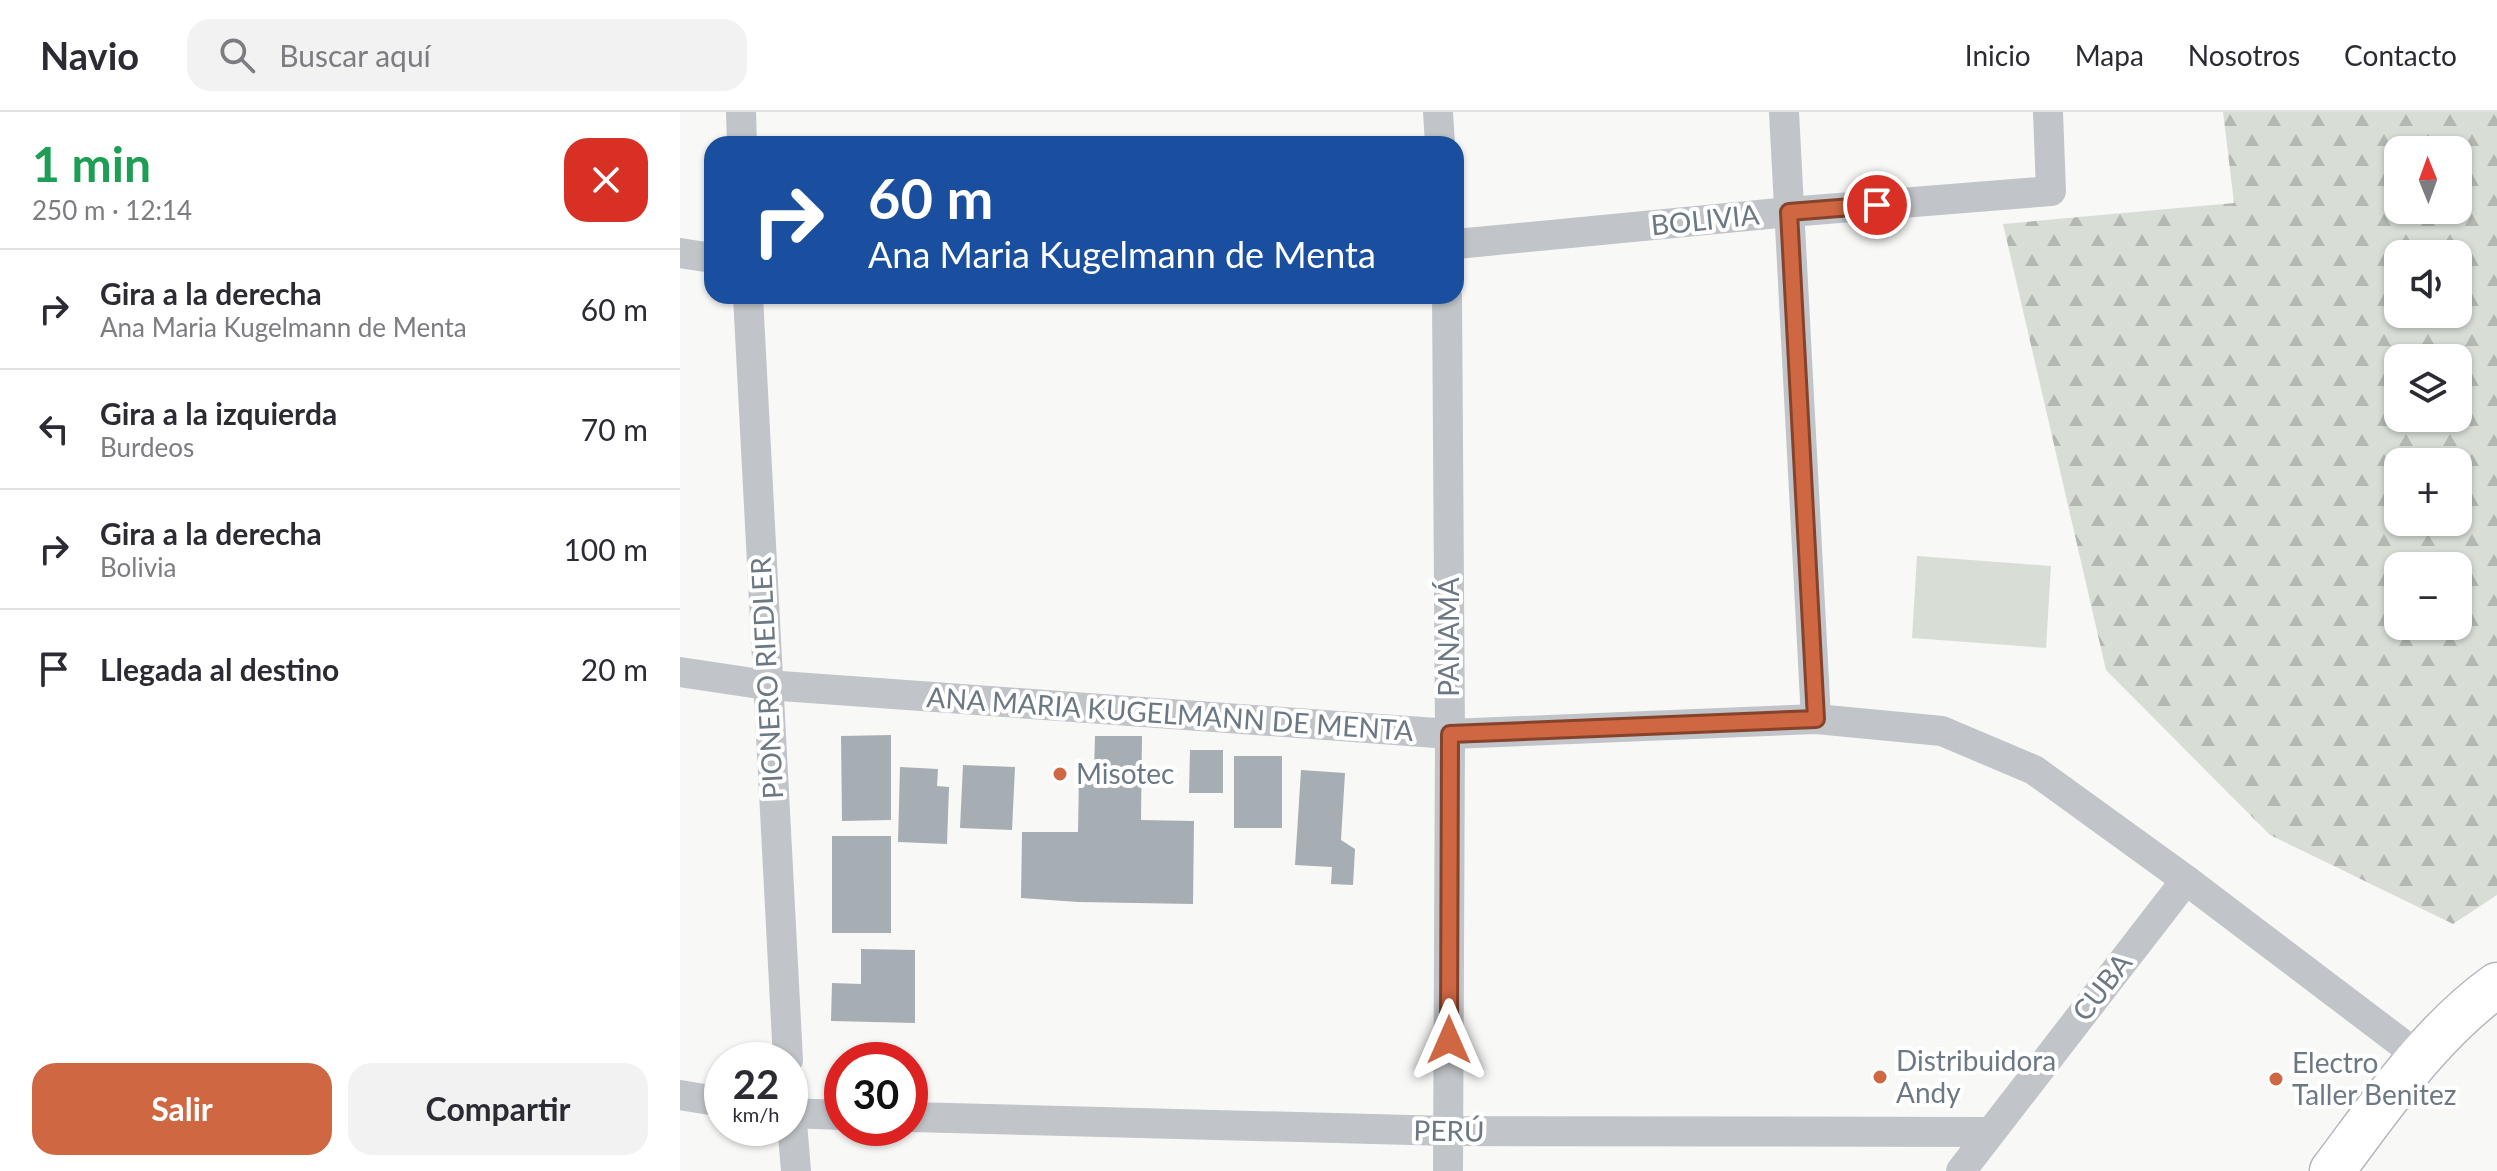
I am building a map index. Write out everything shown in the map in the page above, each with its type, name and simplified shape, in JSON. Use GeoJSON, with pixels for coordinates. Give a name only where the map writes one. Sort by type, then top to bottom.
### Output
{"type":"FeatureCollection","features":[{"type":"Feature","properties":{"kind":"main road"},"geometry":{"type":"LineString","coordinates":[[2332,1171],[2421,1058],[2470,1004],[2497,985]]}},
{"type":"Feature","properties":{"kind":"street"},"geometry":{"type":"LineString","coordinates":[[741,112],[742,136]]}},
{"type":"Feature","properties":{"kind":"street"},"geometry":{"type":"LineString","coordinates":[[1438,112],[1440,136]]}},
{"type":"Feature","properties":{"kind":"street"},"geometry":{"type":"LineString","coordinates":[[1784,112],[1816,719]]}},
{"type":"Feature","properties":{"kind":"street","name":"BOLIVIA"},"geometry":{"type":"LineString","coordinates":[[1464,243],[2051,191],[2048,112]]}},
{"type":"Feature","properties":{"kind":"street"},"geometry":{"type":"LineString","coordinates":[[680,253],[704,257]]}},
{"type":"Feature","properties":{"kind":"street","name":"PIONERO RIEDLER"},"geometry":{"type":"LineString","coordinates":[[748,304],[787,1042]]}},
{"type":"Feature","properties":{"kind":"street","name":"PANAMÁ"},"geometry":{"type":"LineString","coordinates":[[1447,304],[1450,734],[1448,1171]]}},
{"type":"Feature","properties":{"kind":"street","name":"ANA MARIA KUGELMANN DE MENTA"},"geometry":{"type":"LineString","coordinates":[[680,672],[767,685],[1450,734],[1816,719],[1942,731],[2034,770],[2186,880],[2421,1058]]}},
{"type":"Feature","properties":{"kind":"street","name":"CUBA"},"geometry":{"type":"LineString","coordinates":[[1961,1171],[2186,880]]}},
{"type":"Feature","properties":{"kind":"street"},"geometry":{"type":"LineString","coordinates":[[680,1095],[704,1099]]}},
{"type":"Feature","properties":{"kind":"street","name":"PERÚ"},"geometry":{"type":"LineString","coordinates":[[928,1117],[1448,1131],[1989,1132]]}},
{"type":"Feature","properties":{"kind":"street"},"geometry":{"type":"LineString","coordinates":[[793,1146],[796,1171]]}},
{"type":"Feature","properties":{"kind":"green space"},"geometry":{"type":"Polygon","coordinates":[[[2223,112],[2497,112],[2497,895],[2453,924],[2270,835],[2106,670],[2003,224],[2234,203],[2223,112]]]}},
{"type":"Feature","properties":{"kind":"green space"},"geometry":{"type":"Polygon","coordinates":[[[1917,556],[2051,566],[2046,648],[1912,638],[1917,556]]]}},
{"type":"Feature","properties":{"kind":"building"},"geometry":{"type":"Polygon","coordinates":[[[891,735],[891,820],[842,821],[841,736],[891,735]]]}},
{"type":"Feature","properties":{"kind":"building"},"geometry":{"type":"Polygon","coordinates":[[[1095,736],[1142,736],[1141,820],[1194,821],[1193,904],[1021,898],[1022,832],[1078,832],[1079,774],[1094,774],[1095,736]]]}},
{"type":"Feature","properties":{"kind":"building"},"geometry":{"type":"Polygon","coordinates":[[[1190,750],[1223,750],[1223,793],[1189,793],[1190,750]]]}},
{"type":"Feature","properties":{"kind":"building"},"geometry":{"type":"Polygon","coordinates":[[[1234,756],[1282,756],[1282,828],[1234,828],[1234,756]]]}},
{"type":"Feature","properties":{"kind":"building"},"geometry":{"type":"Polygon","coordinates":[[[963,765],[1015,767],[1012,830],[960,828],[963,765]]]}},
{"type":"Feature","properties":{"kind":"building"},"geometry":{"type":"Polygon","coordinates":[[[900,767],[938,769],[937,786],[949,787],[947,844],[898,842],[900,767]]]}},
{"type":"Feature","properties":{"kind":"building"},"geometry":{"type":"Polygon","coordinates":[[[1301,770],[1345,773],[1341,840],[1355,849],[1353,885],[1331,884],[1332,867],[1295,865],[1301,770]]]}},
{"type":"Feature","properties":{"kind":"building"},"geometry":{"type":"Polygon","coordinates":[[[832,836],[891,836],[891,933],[832,933],[832,836]]]}},
{"type":"Feature","properties":{"kind":"building"},"geometry":{"type":"Polygon","coordinates":[[[861,949],[915,950],[915,1023],[831,1021],[832,983],[861,984],[861,949]]]}},
{"type":"Feature","properties":{"kind":"place","name":"Misotec"},"geometry":{"type":"Point","coordinates":[1060,774]}},
{"type":"Feature","properties":{"kind":"place","name":"Distribuidora Andy"},"geometry":{"type":"Point","coordinates":[1880,1077]}},
{"type":"Feature","properties":{"kind":"place","name":"Electro Taller Benitez"},"geometry":{"type":"Point","coordinates":[2276,1079]}},
{"type":"Feature","properties":{"kind":"route"},"geometry":{"type":"LineString","coordinates":[[1449,1040],[1450,734],[1816,719],[1789,212],[1877,205]]}}]}
